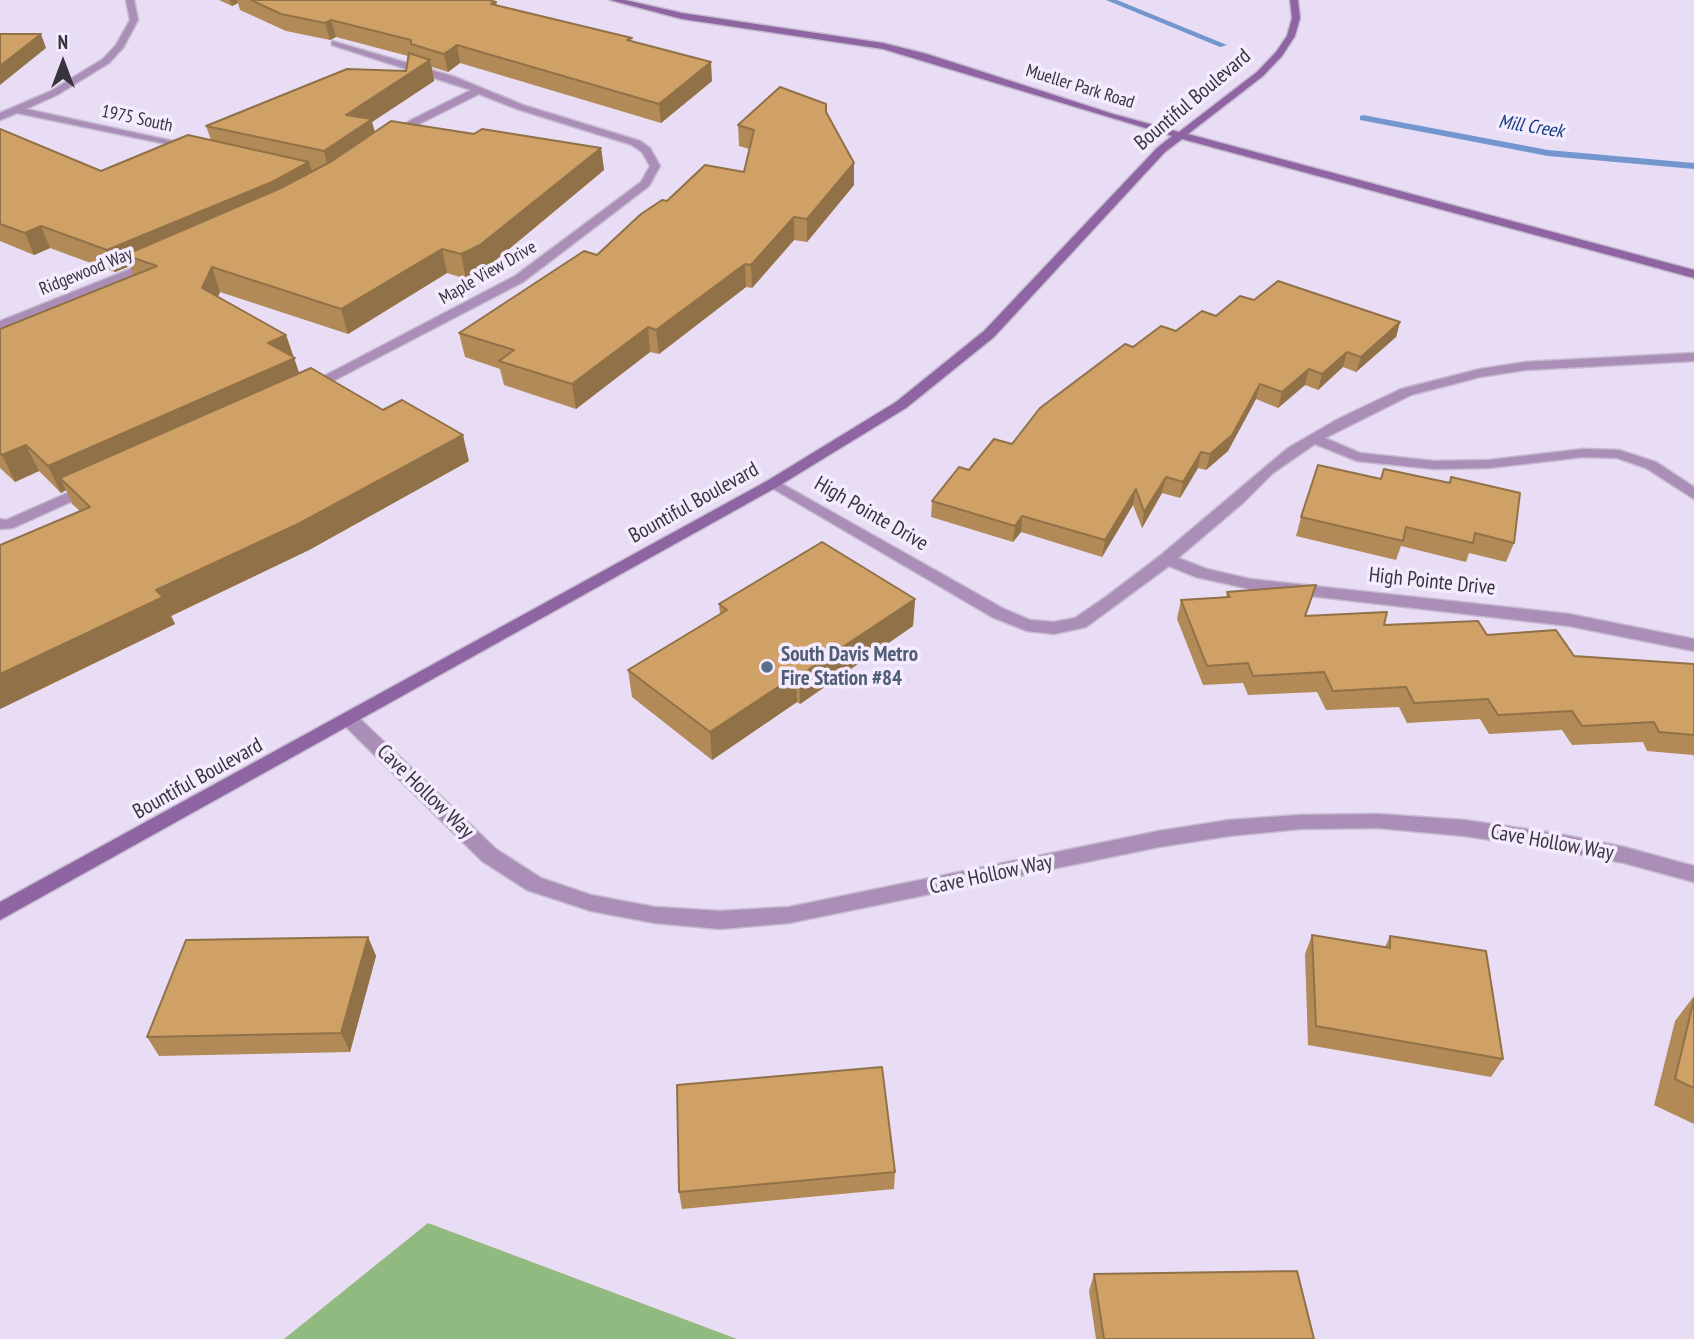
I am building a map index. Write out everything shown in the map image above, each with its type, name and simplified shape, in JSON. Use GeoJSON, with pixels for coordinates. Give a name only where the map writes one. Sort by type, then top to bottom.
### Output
{"type":"FeatureCollection","features":[{"type":"Feature","properties":{"kind":"main road","name":"Mueller Park Road"},"geometry":{"type":"LineString","coordinates":[[614,0],[682,16],[883,46],[924,56],[1054,99],[1179,135],[1694,274]]}},
{"type":"Feature","properties":{"kind":"main road","name":"Bountiful Boulevard"},"geometry":{"type":"LineString","coordinates":[[0,912],[772,484],[901,405],[978,343],[1161,150],[1259,74],[1279,54],[1291,36],[1296,18],[1294,0]]}},
{"type":"Feature","properties":{"kind":"street"},"geometry":{"type":"LineString","coordinates":[[0,117],[83,77],[106,61],[130,31],[134,20],[130,0]]}},
{"type":"Feature","properties":{"kind":"street","name":"Maple View Drive"},"geometry":{"type":"LineString","coordinates":[[294,397],[519,279],[645,184],[655,166],[653,158],[636,143],[520,107],[452,79],[335,43]]}},
{"type":"Feature","properties":{"kind":"street"},"geometry":{"type":"LineString","coordinates":[[384,144],[415,122],[479,90]]}},
{"type":"Feature","properties":{"kind":"street","name":"1975 South"},"geometry":{"type":"LineString","coordinates":[[16,110],[199,150]]}},
{"type":"Feature","properties":{"kind":"street","name":"Ridgewood Way"},"geometry":{"type":"LineString","coordinates":[[0,326],[167,258]]}},
{"type":"Feature","properties":{"kind":"street","name":"High Pointe Drive"},"geometry":{"type":"LineString","coordinates":[[772,484],[998,613],[1027,625],[1054,628],[1080,623],[1167,559],[1240,499],[1268,470],[1315,439],[1406,393],[1480,373],[1549,364],[1694,356]]}},
{"type":"Feature","properties":{"kind":"street"},"geometry":{"type":"LineString","coordinates":[[1315,439],[1356,457],[1421,465],[1489,464],[1583,453],[1619,454],[1651,465],[1694,495]]}},
{"type":"Feature","properties":{"kind":"street"},"geometry":{"type":"LineString","coordinates":[[0,524],[8,525],[107,481]]}},
{"type":"Feature","properties":{"kind":"street","name":"High Pointe Drive"},"geometry":{"type":"LineString","coordinates":[[1167,559],[1202,573],[1250,584],[1569,621],[1694,645]]}},
{"type":"Feature","properties":{"kind":"street","name":"Cave Hollow Way"},"geometry":{"type":"LineString","coordinates":[[350,720],[489,855],[510,869],[534,884],[591,904],[655,915],[720,920],[789,915],[1159,839],[1229,828],[1300,822],[1378,821],[1464,828],[1624,855],[1694,874]]}},
{"type":"Feature","properties":{"kind":"green space"},"geometry":{"type":"Polygon","coordinates":[[[428,1223],[737,1339],[284,1339],[428,1223]]]}},
{"type":"Feature","properties":{"kind":"building"},"geometry":{"type":"Polygon","coordinates":[[[251,0],[489,0],[496,2],[491,4],[632,38],[627,40],[711,62],[659,104],[457,45],[444,54],[411,44],[411,40],[331,20],[325,23],[281,14],[251,0]]]}},
{"type":"Feature","properties":{"kind":"building"},"geometry":{"type":"Polygon","coordinates":[[[0,34],[41,34],[0,66],[0,34]]]}},
{"type":"Feature","properties":{"kind":"building"},"geometry":{"type":"Polygon","coordinates":[[[409,53],[430,60],[346,115],[372,119],[324,151],[206,126],[347,69],[406,71],[409,53]]]}},
{"type":"Feature","properties":{"kind":"building"},"geometry":{"type":"Polygon","coordinates":[[[780,87],[826,104],[826,112],[854,163],[807,219],[794,217],[751,265],[745,264],[656,330],[648,327],[572,384],[499,361],[514,350],[459,333],[584,251],[597,255],[641,214],[662,200],[667,201],[705,165],[744,172],[754,130],[738,125],[780,87]]]}},
{"type":"Feature","properties":{"kind":"building"},"geometry":{"type":"Polygon","coordinates":[[[391,121],[474,134],[482,129],[601,148],[480,245],[461,254],[442,249],[341,309],[212,267],[202,288],[286,335],[268,343],[295,358],[48,466],[26,445],[2,455],[0,453],[0,329],[157,266],[125,255],[281,188],[332,161],[391,121]]]}},
{"type":"Feature","properties":{"kind":"building"},"geometry":{"type":"Polygon","coordinates":[[[0,129],[101,171],[188,135],[309,162],[272,182],[107,250],[41,226],[25,233],[0,224],[0,129]]]}},
{"type":"Feature","properties":{"kind":"building"},"geometry":{"type":"Polygon","coordinates":[[[1278,281],[1400,322],[1361,357],[1347,352],[1322,374],[1309,369],[1282,392],[1260,384],[1232,435],[1210,454],[1201,452],[1183,482],[1166,477],[1144,512],[1136,489],[1105,540],[1022,516],[1015,526],[932,501],[959,467],[969,470],[994,439],[1012,444],[1040,408],[1125,344],[1133,347],[1161,326],[1176,331],[1202,311],[1216,316],[1240,296],[1254,300],[1278,281]]]}},
{"type":"Feature","properties":{"kind":"building"},"geometry":{"type":"Polygon","coordinates":[[[311,368],[383,410],[402,400],[463,435],[300,523],[156,590],[163,597],[0,674],[0,545],[90,507],[60,478],[311,368]]]}},
{"type":"Feature","properties":{"kind":"building"},"geometry":{"type":"Polygon","coordinates":[[[1318,465],[1381,479],[1384,469],[1450,483],[1451,477],[1520,493],[1514,543],[1475,533],[1473,543],[1406,527],[1403,541],[1301,517],[1318,465]]]}},
{"type":"Feature","properties":{"kind":"building","name":"South Davis Metro Fire Station #84"},"geometry":{"type":"Polygon","coordinates":[[[822,542],[915,599],[710,732],[628,670],[727,610],[719,604],[822,542]]]}},
{"type":"Feature","properties":{"kind":"building"},"geometry":{"type":"Polygon","coordinates":[[[1316,585],[1305,616],[1387,612],[1384,625],[1478,621],[1487,635],[1556,630],[1574,656],[1694,664],[1694,735],[1659,732],[1654,722],[1582,726],[1572,711],[1498,715],[1488,699],[1414,703],[1406,687],[1333,691],[1324,672],[1253,676],[1248,663],[1207,666],[1181,600],[1230,597],[1227,592],[1316,585]]]}},
{"type":"Feature","properties":{"kind":"building"},"geometry":{"type":"Polygon","coordinates":[[[1312,935],[1390,948],[1390,936],[1486,951],[1503,1059],[1316,1026],[1312,935]]]}},
{"type":"Feature","properties":{"kind":"building"},"geometry":{"type":"Polygon","coordinates":[[[368,937],[341,1033],[147,1037],[186,940],[368,937]]]}},
{"type":"Feature","properties":{"kind":"building"},"geometry":{"type":"Polygon","coordinates":[[[1694,999],[1694,1088],[1675,1079],[1694,999]]]}},
{"type":"Feature","properties":{"kind":"building"},"geometry":{"type":"Polygon","coordinates":[[[882,1067],[895,1172],[679,1192],[677,1085],[882,1067]]]}},
{"type":"Feature","properties":{"kind":"building"},"geometry":{"type":"Polygon","coordinates":[[[1297,1271],[1314,1339],[1104,1339],[1094,1274],[1297,1271]]]}},
{"type":"Feature","properties":{"kind":"waterway"},"geometry":{"type":"LineString","coordinates":[[1110,0],[1223,45]]}},
{"type":"Feature","properties":{"kind":"waterway","name":"Mill Creek"},"geometry":{"type":"LineString","coordinates":[[1363,118],[1548,153],[1694,166]]}},
{"type":"Feature","properties":{"kind":"place","name":"South Davis Metro Fire Station #84"},"geometry":{"type":"Point","coordinates":[767,667]}}]}
